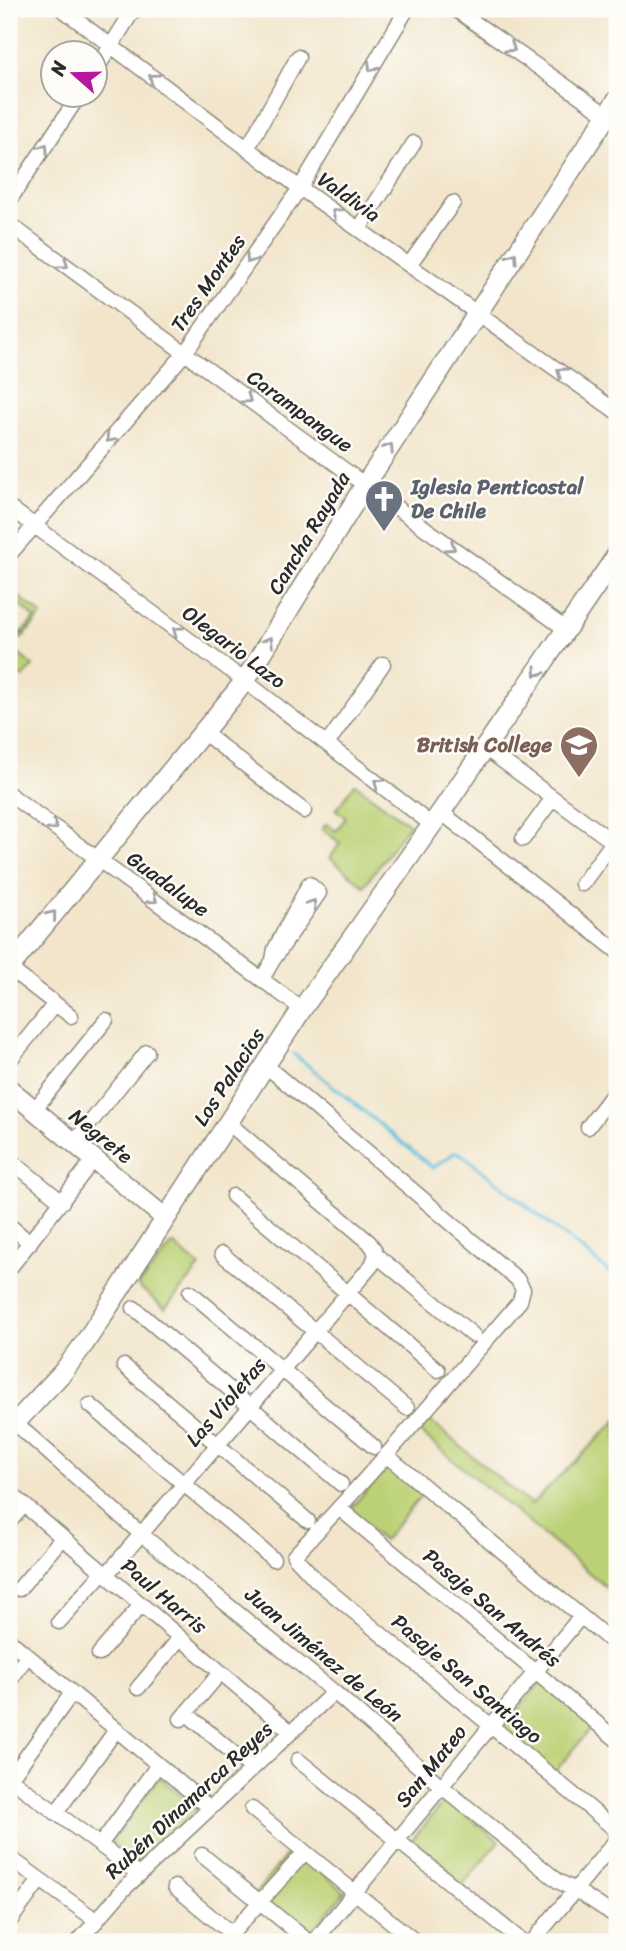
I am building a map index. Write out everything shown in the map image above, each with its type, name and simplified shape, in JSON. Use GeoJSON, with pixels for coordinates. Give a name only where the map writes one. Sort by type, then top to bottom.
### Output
{"type":"FeatureCollection","features":[{"type":"Feature","properties":{"kind":"main road","name":"Cancha Rayada"},"geometry":{"type":"LineString","coordinates":[[9,968],[245,681],[365,485],[477,312],[614,112]]}},
{"type":"Feature","properties":{"kind":"main road","name":"Los Palacios"},"geometry":{"type":"LineString","coordinates":[[11,1423],[63,1372],[84,1344],[302,1009],[617,555]]}},
{"type":"Feature","properties":{"kind":"main road","name":"Negrete"},"geometry":{"type":"LineString","coordinates":[[9,1089],[165,1218]]}},
{"type":"Feature","properties":{"kind":"street","name":"Valdivia"},"geometry":{"type":"LineString","coordinates":[[62,9],[300,188],[617,412]]}},
{"type":"Feature","properties":{"kind":"street"},"geometry":{"type":"LineString","coordinates":[[108,53],[134,9]]}},
{"type":"Feature","properties":{"kind":"street","name":"Tres Montes"},"geometry":{"type":"LineString","coordinates":[[9,555],[185,353],[300,188],[407,9]]}},
{"type":"Feature","properties":{"kind":"street"},"geometry":{"type":"LineString","coordinates":[[455,9],[614,112]]}},
{"type":"Feature","properties":{"kind":"street"},"geometry":{"type":"LineString","coordinates":[[247,149],[298,57]]}},
{"type":"Feature","properties":{"kind":"street"},"geometry":{"type":"LineString","coordinates":[[9,201],[71,108]]}},
{"type":"Feature","properties":{"kind":"street"},"geometry":{"type":"LineString","coordinates":[[359,229],[414,143]]}},
{"type":"Feature","properties":{"kind":"street"},"geometry":{"type":"LineString","coordinates":[[409,264],[453,203]]}},
{"type":"Feature","properties":{"kind":"street","name":"Carampangue"},"geometry":{"type":"LineString","coordinates":[[9,224],[567,630]]}},
{"type":"Feature","properties":{"kind":"street","name":"Olegario Lazo"},"geometry":{"type":"LineString","coordinates":[[9,507],[327,744],[437,818],[617,951]]}},
{"type":"Feature","properties":{"kind":"street"},"geometry":{"type":"LineString","coordinates":[[327,744],[383,664]]}},
{"type":"Feature","properties":{"kind":"street"},"geometry":{"type":"LineString","coordinates":[[202,732],[304,811]]}},
{"type":"Feature","properties":{"kind":"street"},"geometry":{"type":"LineString","coordinates":[[485,748],[613,842],[582,884]]}},
{"type":"Feature","properties":{"kind":"street","name":"Guadalupe"},"geometry":{"type":"LineString","coordinates":[[10,796],[302,1009]]}},
{"type":"Feature","properties":{"kind":"street"},"geometry":{"type":"LineString","coordinates":[[523,839],[553,798]]}},
{"type":"Feature","properties":{"kind":"street"},"geometry":{"type":"LineString","coordinates":[[262,979],[319,893],[309,884],[275,949],[273,960]]}},
{"type":"Feature","properties":{"kind":"street"},"geometry":{"type":"LineString","coordinates":[[9,968],[71,1016]]}},
{"type":"Feature","properties":{"kind":"street"},"geometry":{"type":"LineString","coordinates":[[9,1062],[55,1004]]}},
{"type":"Feature","properties":{"kind":"street"},"geometry":{"type":"LineString","coordinates":[[34,1110],[106,1020]]}},
{"type":"Feature","properties":{"kind":"street"},"geometry":{"type":"LineString","coordinates":[[74,1143],[147,1052]]}},
{"type":"Feature","properties":{"kind":"street"},"geometry":{"type":"LineString","coordinates":[[265,1065],[517,1279],[523,1289],[520,1301],[380,1451],[339,1508]]}},
{"type":"Feature","properties":{"kind":"street"},"geometry":{"type":"LineString","coordinates":[[588,1127],[617,1089]]}},
{"type":"Feature","properties":{"kind":"street"},"geometry":{"type":"LineString","coordinates":[[227,1122],[369,1242],[376,1255],[473,1335]]}},
{"type":"Feature","properties":{"kind":"street"},"geometry":{"type":"LineString","coordinates":[[9,1159],[62,1202]]}},
{"type":"Feature","properties":{"kind":"street"},"geometry":{"type":"LineString","coordinates":[[9,1269],[94,1159]]}},
{"type":"Feature","properties":{"kind":"street"},"geometry":{"type":"LineString","coordinates":[[233,1196],[438,1370]]}},
{"type":"Feature","properties":{"kind":"street"},"geometry":{"type":"LineString","coordinates":[[9,1225],[30,1243]]}},
{"type":"Feature","properties":{"kind":"street"},"geometry":{"type":"LineString","coordinates":[[222,1254],[407,1408]]}},
{"type":"Feature","properties":{"kind":"street","name":"Las Violetas"},"geometry":{"type":"LineString","coordinates":[[59,1622],[141,1534],[372,1265],[376,1255]]}},
{"type":"Feature","properties":{"kind":"street"},"geometry":{"type":"LineString","coordinates":[[190,1292],[617,1646]]}},
{"type":"Feature","properties":{"kind":"street"},"geometry":{"type":"LineString","coordinates":[[134,1308],[341,1485]]}},
{"type":"Feature","properties":{"kind":"street"},"geometry":{"type":"LineString","coordinates":[[124,1366],[307,1521]]}},
{"type":"Feature","properties":{"kind":"street"},"geometry":{"type":"LineString","coordinates":[[90,1405],[272,1559]]}},
{"type":"Feature","properties":{"kind":"street","name":"Juan Jiménez de León"},"geometry":{"type":"LineString","coordinates":[[11,1423],[141,1534],[334,1692],[441,1786],[558,1881],[617,1917]]}},
{"type":"Feature","properties":{"kind":"street","name":"Paul Harris"},"geometry":{"type":"LineString","coordinates":[[9,1492],[291,1732]]}},
{"type":"Feature","properties":{"kind":"street"},"geometry":{"type":"LineString","coordinates":[[9,1522],[24,1505]]}},
{"type":"Feature","properties":{"kind":"street","name":"Pasaje San Santiago"},"geometry":{"type":"LineString","coordinates":[[339,1508],[294,1556],[316,1580],[617,1831]]}},
{"type":"Feature","properties":{"kind":"street","name":"Pasaje San Andrés"},"geometry":{"type":"LineString","coordinates":[[339,1508],[617,1740]]}},
{"type":"Feature","properties":{"kind":"street"},"geometry":{"type":"LineString","coordinates":[[19,1589],[62,1538]]}},
{"type":"Feature","properties":{"kind":"street"},"geometry":{"type":"LineString","coordinates":[[99,1654],[141,1605]]}},
{"type":"Feature","properties":{"kind":"street","name":"San Mateo"},"geometry":{"type":"LineString","coordinates":[[311,1942],[355,1892],[580,1616]]}},
{"type":"Feature","properties":{"kind":"street"},"geometry":{"type":"LineString","coordinates":[[138,1688],[180,1637]]}},
{"type":"Feature","properties":{"kind":"street"},"geometry":{"type":"LineString","coordinates":[[9,1640],[210,1808]]}},
{"type":"Feature","properties":{"kind":"street"},"geometry":{"type":"LineString","coordinates":[[9,1682],[27,1656]]}},
{"type":"Feature","properties":{"kind":"street"},"geometry":{"type":"LineString","coordinates":[[221,1672],[183,1716],[252,1769]]}},
{"type":"Feature","properties":{"kind":"street","name":"Rubén Dinamarca Reyes"},"geometry":{"type":"LineString","coordinates":[[78,1942],[139,1874],[334,1692]]}},
{"type":"Feature","properties":{"kind":"street"},"geometry":{"type":"LineString","coordinates":[[72,1693],[9,1779],[139,1874]]}},
{"type":"Feature","properties":{"kind":"street"},"geometry":{"type":"LineString","coordinates":[[56,1813],[116,1730]]}},
{"type":"Feature","properties":{"kind":"street"},"geometry":{"type":"LineString","coordinates":[[298,1760],[397,1840],[531,1942],[617,1839]]}},
{"type":"Feature","properties":{"kind":"street"},"geometry":{"type":"LineString","coordinates":[[100,1845],[158,1765]]}},
{"type":"Feature","properties":{"kind":"street"},"geometry":{"type":"LineString","coordinates":[[252,1809],[416,1942]]}},
{"type":"Feature","properties":{"kind":"street"},"geometry":{"type":"LineString","coordinates":[[175,1887],[228,1938],[305,1852]]}},
{"type":"Feature","properties":{"kind":"street"},"geometry":{"type":"LineString","coordinates":[[202,1855],[311,1942]]}},
{"type":"Feature","properties":{"kind":"street"},"geometry":{"type":"LineString","coordinates":[[9,1857],[97,1921]]}},
{"type":"Feature","properties":{"kind":"street"},"geometry":{"type":"LineString","coordinates":[[9,1922],[40,1880]]}},
{"type":"Feature","properties":{"kind":"green space"},"geometry":{"type":"Polygon","coordinates":[[[9,589],[42,615],[21,639],[9,628],[9,623],[21,634],[35,618],[9,595],[9,589]]]}},
{"type":"Feature","properties":{"kind":"green space"},"geometry":{"type":"Polygon","coordinates":[[[14,650],[33,666],[23,678],[9,665],[9,656],[14,650]]]}},
{"type":"Feature","properties":{"kind":"green space"},"geometry":{"type":"Polygon","coordinates":[[[355,784],[409,824],[364,886],[330,858],[340,843],[322,829],[326,824],[336,831],[346,817],[336,810],[355,784]]]}},
{"type":"Feature","properties":{"kind":"green space"},"geometry":{"type":"Polygon","coordinates":[[[173,1244],[200,1267],[165,1309],[138,1286],[173,1244]]]}},
{"type":"Feature","properties":{"kind":"green space"},"geometry":{"type":"Polygon","coordinates":[[[428,1419],[531,1505],[617,1420],[617,1596],[417,1430],[428,1419]]]}},
{"type":"Feature","properties":{"kind":"green space"},"geometry":{"type":"Polygon","coordinates":[[[385,1470],[392,1470],[422,1495],[383,1541],[348,1511],[385,1470]]]}},
{"type":"Feature","properties":{"kind":"green space"},"geometry":{"type":"Polygon","coordinates":[[[542,1680],[595,1724],[554,1773],[501,1730],[542,1680]]]}},
{"type":"Feature","properties":{"kind":"green space"},"geometry":{"type":"Polygon","coordinates":[[[159,1777],[197,1809],[137,1863],[111,1843],[159,1777]]]}},
{"type":"Feature","properties":{"kind":"green space"},"geometry":{"type":"Polygon","coordinates":[[[446,1799],[499,1841],[461,1887],[410,1842],[446,1799]]]}},
{"type":"Feature","properties":{"kind":"green space"},"geometry":{"type":"Polygon","coordinates":[[[293,1847],[345,1892],[309,1935],[255,1894],[293,1847]]]}},
{"type":"Feature","properties":{"kind":"waterway"},"geometry":{"type":"LineString","coordinates":[[294,1054],[433,1168],[454,1153],[460,1153],[617,1279]]}},
{"type":"Feature","properties":{"kind":"place","name":"Iglesia Penticostal De Chile"},"geometry":{"type":"Point","coordinates":[384,533]}},
{"type":"Feature","properties":{"kind":"place","name":"British College"},"geometry":{"type":"Point","coordinates":[579,779]}}]}
